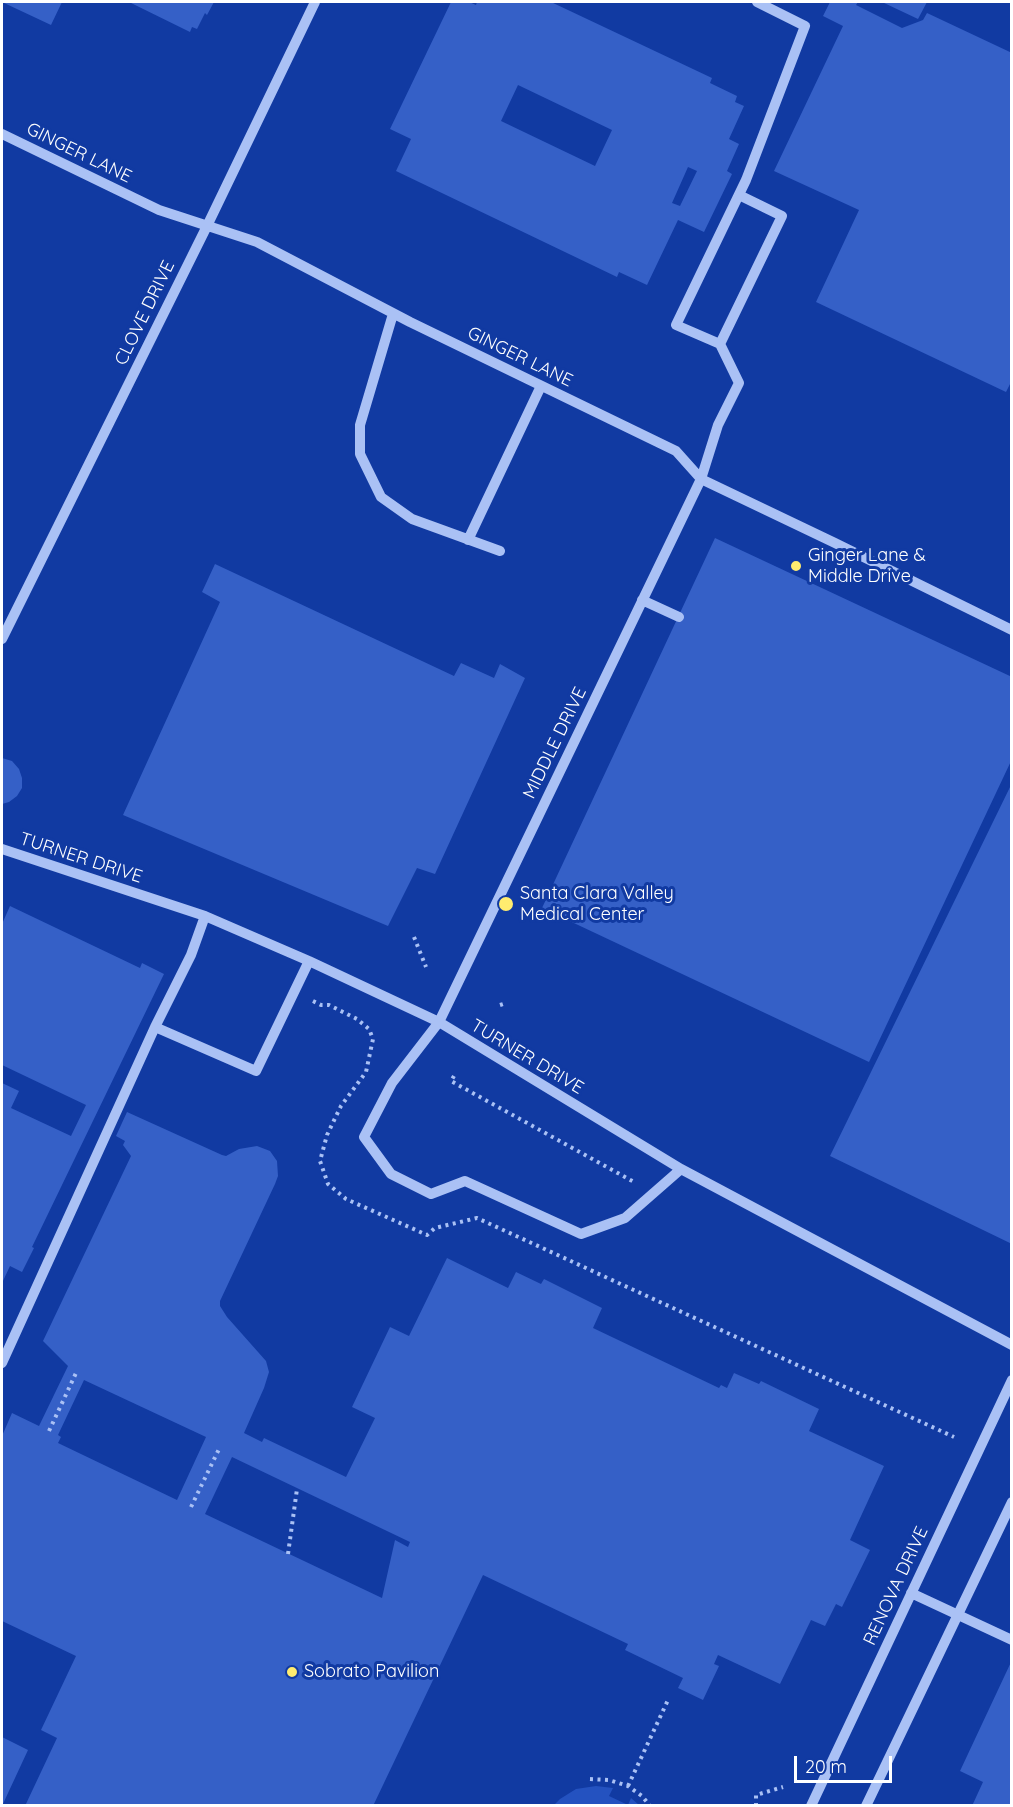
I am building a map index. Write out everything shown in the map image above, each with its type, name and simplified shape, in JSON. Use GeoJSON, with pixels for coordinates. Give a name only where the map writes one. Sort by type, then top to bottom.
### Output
{"type":"FeatureCollection","features":[{"type":"Feature","properties":{"kind":"street","name":"CLOVE DRIVE"},"geometry":{"type":"LineString","coordinates":[[2,639],[207,226],[315,2]]}},
{"type":"Feature","properties":{"kind":"street"},"geometry":{"type":"LineString","coordinates":[[739,195],[782,216],[720,344],[676,325],[759,149],[805,26],[757,2]]}},
{"type":"Feature","properties":{"kind":"street","name":"GINGER LANE"},"geometry":{"type":"LineString","coordinates":[[2,134],[159,210],[257,242],[393,314],[676,451],[701,479],[1011,630]]}},
{"type":"Feature","properties":{"kind":"street"},"geometry":{"type":"LineString","coordinates":[[393,314],[360,425],[360,454],[381,497],[411,519],[500,551]]}},
{"type":"Feature","properties":{"kind":"street","name":"MIDDLE DRIVE"},"geometry":{"type":"LineString","coordinates":[[681,1169],[626,1218],[581,1234],[465,1181],[431,1194],[391,1174],[364,1137],[392,1083],[439,1022],[701,479],[718,425],[739,383],[720,344]]}},
{"type":"Feature","properties":{"kind":"street"},"geometry":{"type":"LineString","coordinates":[[468,540],[541,386]]}},
{"type":"Feature","properties":{"kind":"street"},"geometry":{"type":"LineString","coordinates":[[642,600],[678,617]]}},
{"type":"Feature","properties":{"kind":"street","name":"TURNER DRIVE"},"geometry":{"type":"LineString","coordinates":[[2,849],[205,916],[309,961],[439,1022],[681,1169],[1011,1345]]}},
{"type":"Feature","properties":{"kind":"street"},"geometry":{"type":"LineString","coordinates":[[2,1363],[155,1027],[191,955],[205,916]]}},
{"type":"Feature","properties":{"kind":"street"},"geometry":{"type":"LineString","coordinates":[[155,1027],[256,1071],[309,961]]}},
{"type":"Feature","properties":{"kind":"street","name":"RENOVA DRIVE"},"geometry":{"type":"LineString","coordinates":[[811,1806],[1011,1380]]}},
{"type":"Feature","properties":{"kind":"street"},"geometry":{"type":"LineString","coordinates":[[866,1806],[1011,1502]]}},
{"type":"Feature","properties":{"kind":"street"},"geometry":{"type":"LineString","coordinates":[[911,1593],[1011,1640]]}},
{"type":"Feature","properties":{"kind":"path"},"geometry":{"type":"LineString","coordinates":[[414,937],[426,967]]}},
{"type":"Feature","properties":{"kind":"path"},"geometry":{"type":"LineString","coordinates":[[454,1076],[451,1081],[640,1186]]}},
{"type":"Feature","properties":{"kind":"path"},"geometry":{"type":"LineString","coordinates":[[49,1431],[76,1373]]}},
{"type":"Feature","properties":{"kind":"path"},"geometry":{"type":"LineString","coordinates":[[191,1507],[220,1447]]}},
{"type":"Feature","properties":{"kind":"path"},"geometry":{"type":"LineString","coordinates":[[288,1554],[297,1488]]}},
{"type":"Feature","properties":{"kind":"path"},"geometry":{"type":"LineString","coordinates":[[628,1786],[668,1700]]}},
{"type":"Feature","properties":{"kind":"path"},"geometry":{"type":"LineString","coordinates":[[590,1779],[609,1780],[628,1786],[642,1796],[650,1806]]}},
{"type":"Feature","properties":{"kind":"path"},"geometry":{"type":"LineString","coordinates":[[756,1806],[756,1795],[783,1787]]}},
{"type":"Feature","properties":{"kind":"shaded area"},"geometry":{"type":"Polygon","coordinates":[[[596,1786],[613,1788],[609,1796],[628,1805],[554,1805],[576,1789],[596,1786]]]}},
{"type":"Feature","properties":{"kind":"shaded area"},"geometry":{"type":"Polygon","coordinates":[[[631,1798],[639,1805],[628,1805],[631,1798]]]}},
{"type":"Feature","properties":{"kind":"building"},"geometry":{"type":"Polygon","coordinates":[[[2,2],[62,2],[51,25],[2,2]]]}},
{"type":"Feature","properties":{"kind":"building"},"geometry":{"type":"Polygon","coordinates":[[[129,2],[214,2],[197,29],[192,27],[190,32],[129,2]]]}},
{"type":"Feature","properties":{"kind":"building"},"geometry":{"type":"Polygon","coordinates":[[[451,2],[469,2],[476,5],[477,2],[551,2],[712,78],[710,83],[737,96],[735,102],[744,106],[729,139],[739,144],[727,171],[732,174],[704,232],[678,220],[647,285],[619,272],[617,277],[396,171],[411,139],[390,129],[451,2]],[[518,85],[501,121],[595,166],[612,130],[518,85]],[[688,167],[672,203],[680,206],[697,171],[688,167]]]}},
{"type":"Feature","properties":{"kind":"building"},"geometry":{"type":"Polygon","coordinates":[[[830,2],[858,2],[856,5],[902,28],[923,20],[927,13],[1012,53],[1012,380],[1006,392],[816,302],[859,210],[774,171],[843,26],[823,16],[830,2]]]}},
{"type":"Feature","properties":{"kind":"building"},"geometry":{"type":"Polygon","coordinates":[[[882,2],[927,2],[918,19],[882,2]]]}},
{"type":"Feature","properties":{"kind":"building"},"geometry":{"type":"Polygon","coordinates":[[[715,538],[1012,677],[1012,759],[869,1062],[542,908],[715,538]]]}},
{"type":"Feature","properties":{"kind":"building"},"geometry":{"type":"Polygon","coordinates":[[[215,564],[454,676],[461,663],[494,678],[500,664],[525,678],[435,874],[417,868],[388,926],[123,815],[220,602],[202,592],[215,564]]]}},
{"type":"Feature","properties":{"kind":"building"},"geometry":{"type":"Polygon","coordinates":[[[2,758],[12,761],[19,769],[22,788],[17,796],[2,804],[2,758]]]}},
{"type":"Feature","properties":{"kind":"building"},"geometry":{"type":"Polygon","coordinates":[[[1012,783],[1012,1244],[830,1156],[1012,783]]]}},
{"type":"Feature","properties":{"kind":"building"},"geometry":{"type":"Polygon","coordinates":[[[10,906],[140,968],[142,963],[164,974],[22,1272],[10,1266],[2,1283],[2,1083],[19,1091],[11,1108],[71,1136],[86,1105],[2,1065],[2,924],[10,906]]]}},
{"type":"Feature","properties":{"kind":"building"},"geometry":{"type":"Polygon","coordinates":[[[127,1112],[222,1155],[226,1156],[239,1149],[257,1146],[270,1151],[277,1161],[278,1176],[275,1184],[220,1301],[220,1306],[227,1317],[266,1361],[269,1372],[244,1433],[262,1442],[264,1438],[346,1477],[375,1418],[352,1407],[390,1327],[409,1336],[447,1258],[508,1288],[516,1272],[541,1284],[544,1279],[602,1308],[593,1328],[719,1388],[721,1385],[727,1388],[734,1373],[759,1384],[761,1381],[819,1409],[809,1431],[884,1466],[850,1540],[870,1550],[842,1607],[836,1604],[825,1626],[811,1620],[780,1684],[718,1655],[714,1664],[719,1666],[703,1700],[678,1688],[683,1678],[625,1650],[628,1644],[483,1575],[373,1806],[25,1806],[57,1738],[41,1730],[76,1656],[2,1621],[2,1436],[12,1413],[39,1426],[68,1366],[43,1341],[131,1156],[123,1145],[125,1141],[116,1136],[127,1112]],[[84,1380],[58,1435],[61,1437],[58,1443],[177,1500],[206,1437],[84,1380]],[[232,1457],[205,1514],[382,1598],[395,1540],[408,1547],[410,1542],[232,1457]]]}},
{"type":"Feature","properties":{"kind":"building"},"geometry":{"type":"Polygon","coordinates":[[[1012,1660],[1012,1806],[972,1806],[983,1782],[960,1771],[1012,1660]]]}},
{"type":"Feature","properties":{"kind":"building"},"geometry":{"type":"Polygon","coordinates":[[[2,1737],[28,1750],[2,1806],[2,1737]]]}},
{"type":"Feature","properties":{"kind":"place","name":"Ginger Lane & Middle Drive"},"geometry":{"type":"Point","coordinates":[796,566]}},
{"type":"Feature","properties":{"kind":"place","name":"Santa Clara Valley Medical Center"},"geometry":{"type":"Point","coordinates":[506,904]}},
{"type":"Feature","properties":{"kind":"place","name":"Sobrato Pavilion"},"geometry":{"type":"Point","coordinates":[292,1672]}}]}
